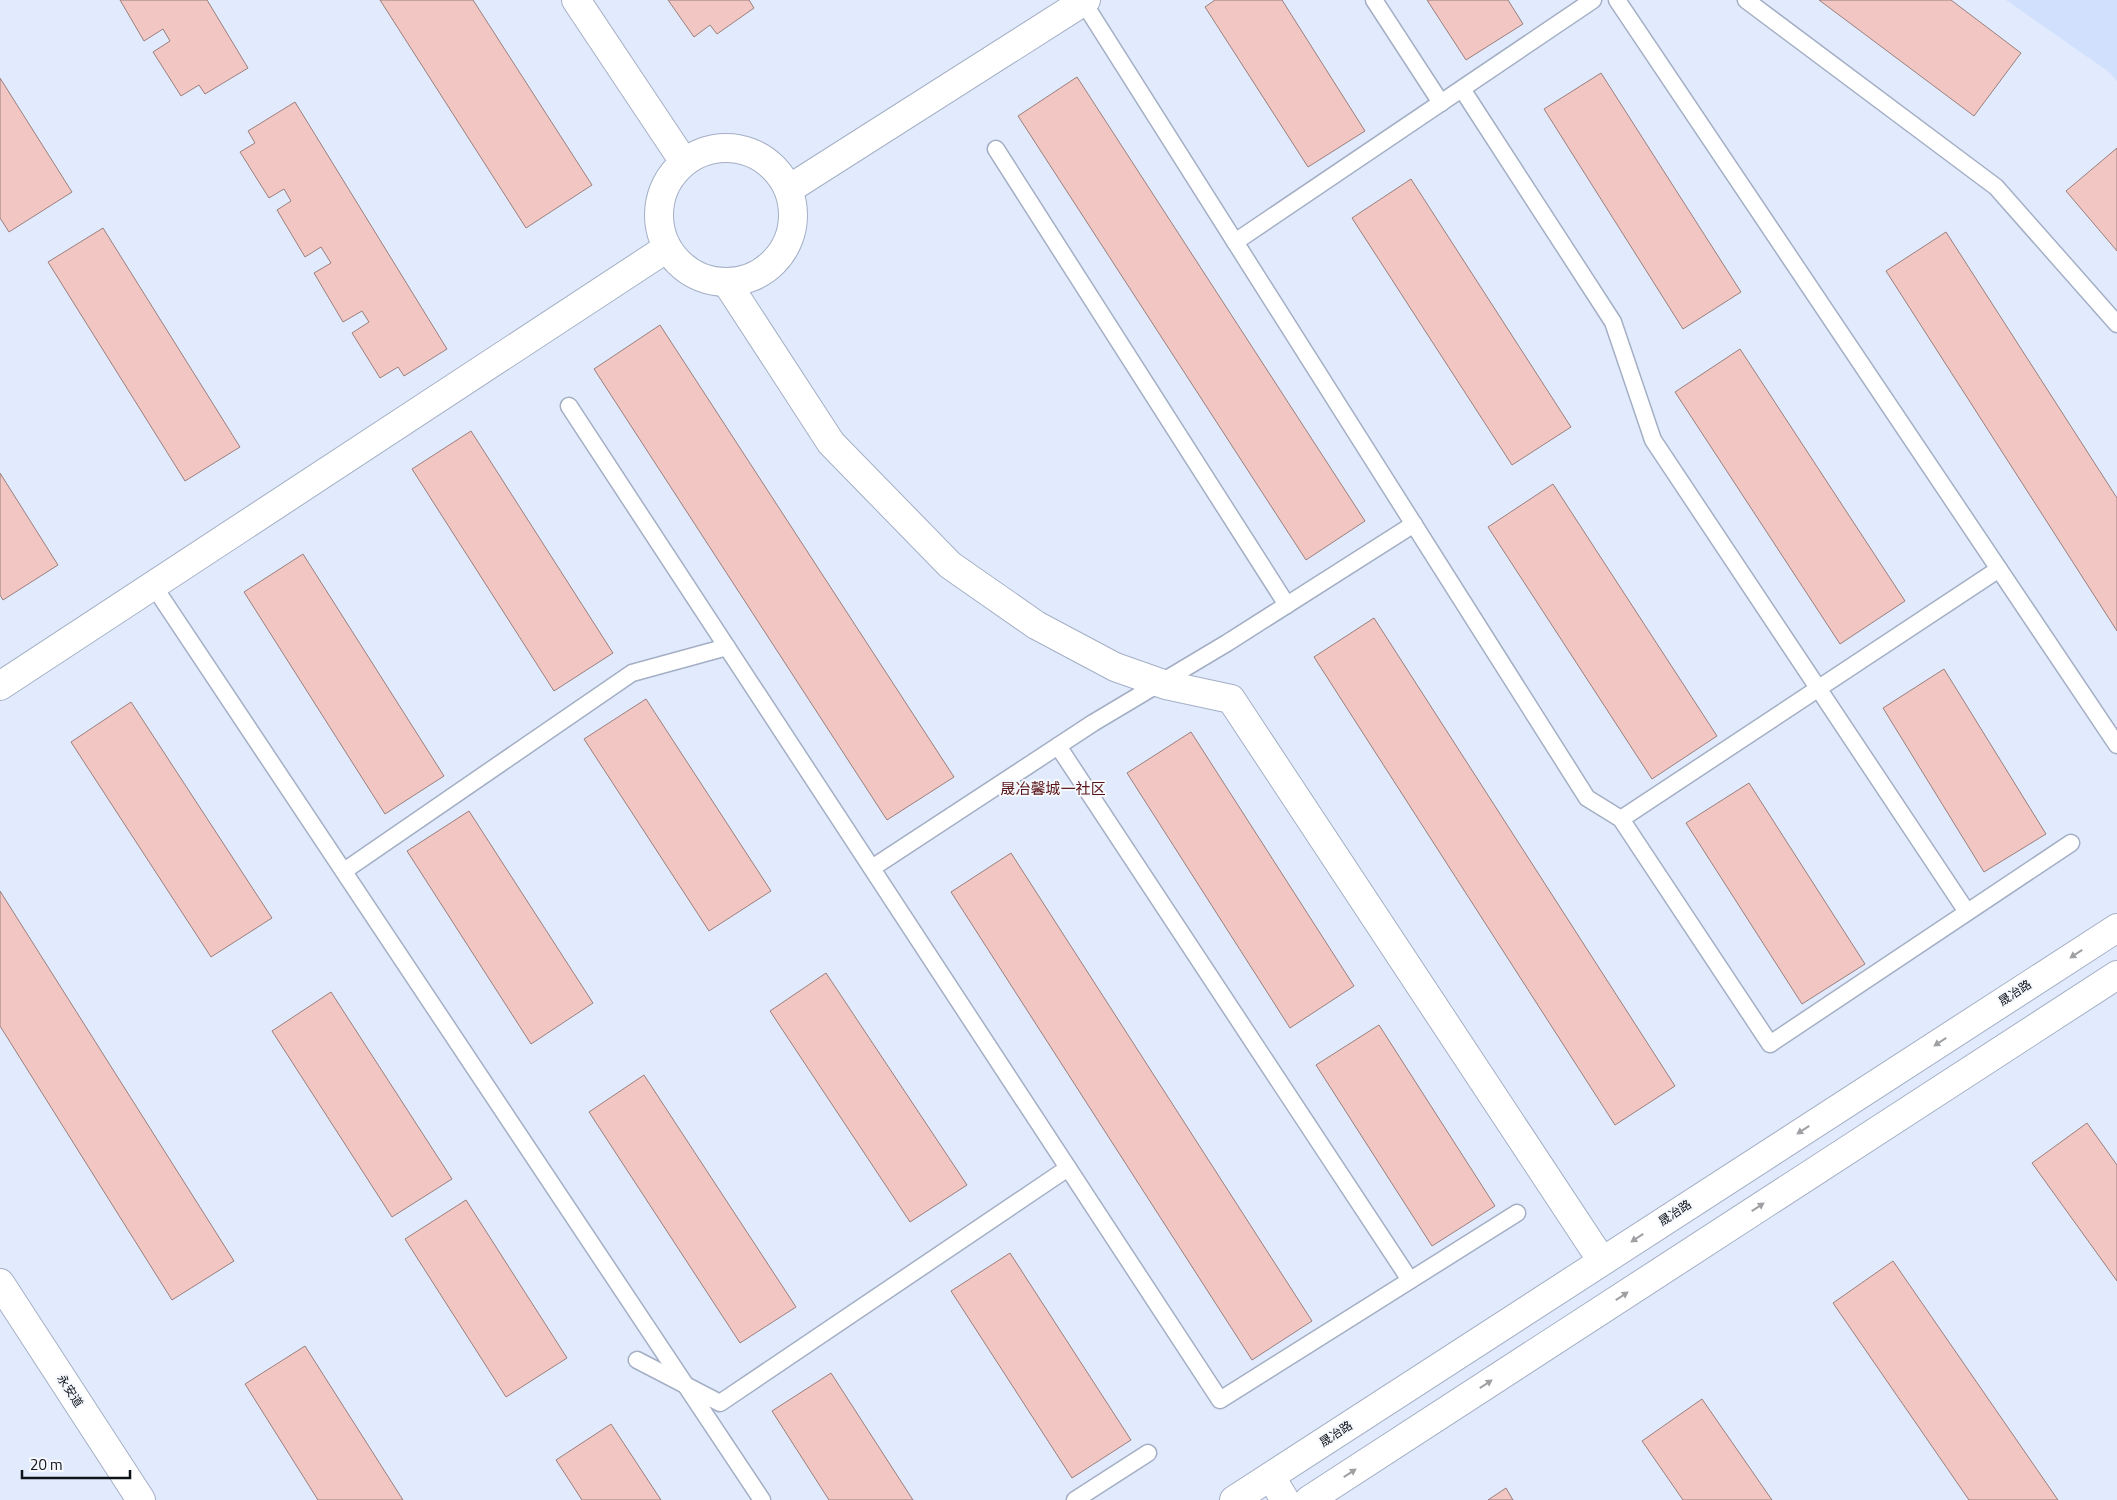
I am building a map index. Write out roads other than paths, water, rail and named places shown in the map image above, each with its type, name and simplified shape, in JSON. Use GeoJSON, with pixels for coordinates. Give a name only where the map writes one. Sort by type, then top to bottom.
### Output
{"type":"FeatureCollection","features":[{"type":"Feature","properties":{"kind":"street"},"geometry":{"type":"LineString","coordinates":[[576,0],[684,162]]}},
{"type":"Feature","properties":{"kind":"street"},"geometry":{"type":"LineString","coordinates":[[789,189],[1083,1]]}},
{"type":"Feature","properties":{"kind":"street"},"geometry":{"type":"LineString","coordinates":[[723,147],[743,150],[762,158],[778,171],[789,189],[794,210],[792,232],[783,252],[768,269],[749,279],[727,283],[709,281],[692,274],[678,263],[667,248],[660,230],[658,211],[663,192],[671,176],[684,162],[702,152],[723,147]]}},
{"type":"Feature","properties":{"kind":"street"},"geometry":{"type":"LineString","coordinates":[[0,686],[667,248]]}},
{"type":"Feature","properties":{"kind":"street"},"geometry":{"type":"LineString","coordinates":[[727,283],[831,443],[950,565],[1036,625],[1115,668],[1166,685],[1231,698],[1602,1261]]}},
{"type":"Feature","properties":{"kind":"street","name":"晟冶路"},"geometry":{"type":"LineString","coordinates":[[1234,1500],[2117,928]]}},
{"type":"Feature","properties":{"kind":"street"},"geometry":{"type":"LineString","coordinates":[[1309,1500],[2117,975]]}},
{"type":"Feature","properties":{"kind":"street","name":"永安道"},"geometry":{"type":"LineString","coordinates":[[0,1283],[141,1500]]}},
{"type":"Feature","properties":{"kind":"street"},"geometry":{"type":"LineString","coordinates":[[1271,1477],[1286,1500]]}},
{"type":"Feature","properties":{"kind":"lane"},"geometry":{"type":"LineString","coordinates":[[1374,0],[1441,103]]}},
{"type":"Feature","properties":{"kind":"lane"},"geometry":{"type":"LineString","coordinates":[[1235,242],[1593,0]]}},
{"type":"Feature","properties":{"kind":"lane"},"geometry":{"type":"LineString","coordinates":[[1617,0],[2117,745]]}},
{"type":"Feature","properties":{"kind":"lane"},"geometry":{"type":"LineString","coordinates":[[1746,0],[1996,188],[2117,324]]}},
{"type":"Feature","properties":{"kind":"lane"},"geometry":{"type":"LineString","coordinates":[[1083,1],[1587,798],[1621,819],[1770,1044],[2071,843]]}},
{"type":"Feature","properties":{"kind":"lane"},"geometry":{"type":"LineString","coordinates":[[1462,89],[1613,322],[1653,440],[1967,912]]}},
{"type":"Feature","properties":{"kind":"lane"},"geometry":{"type":"LineString","coordinates":[[996,149],[1287,605]]}},
{"type":"Feature","properties":{"kind":"lane"},"geometry":{"type":"LineString","coordinates":[[569,406],[1220,1400],[1517,1213]]}},
{"type":"Feature","properties":{"kind":"lane"},"geometry":{"type":"LineString","coordinates":[[872,868],[1058,746],[1287,605],[1414,524]]}},
{"type":"Feature","properties":{"kind":"lane"},"geometry":{"type":"LineString","coordinates":[[1621,819],[1999,569]]}},
{"type":"Feature","properties":{"kind":"lane"},"geometry":{"type":"LineString","coordinates":[[153,586],[762,1500]]}},
{"type":"Feature","properties":{"kind":"lane"},"geometry":{"type":"LineString","coordinates":[[344,871],[632,673],[727,647]]}},
{"type":"Feature","properties":{"kind":"lane"},"geometry":{"type":"LineString","coordinates":[[1058,746],[1410,1280]]}},
{"type":"Feature","properties":{"kind":"lane"},"geometry":{"type":"LineString","coordinates":[[637,1360],[720,1403],[1068,1168]]}},
{"type":"Feature","properties":{"kind":"lane"},"geometry":{"type":"LineString","coordinates":[[1075,1500],[1148,1452]]}},
{"type":"Feature","properties":{"kind":"district","name":"晟冶馨城一社区"},"geometry":{"type":"Point","coordinates":[1053,789]}}]}
